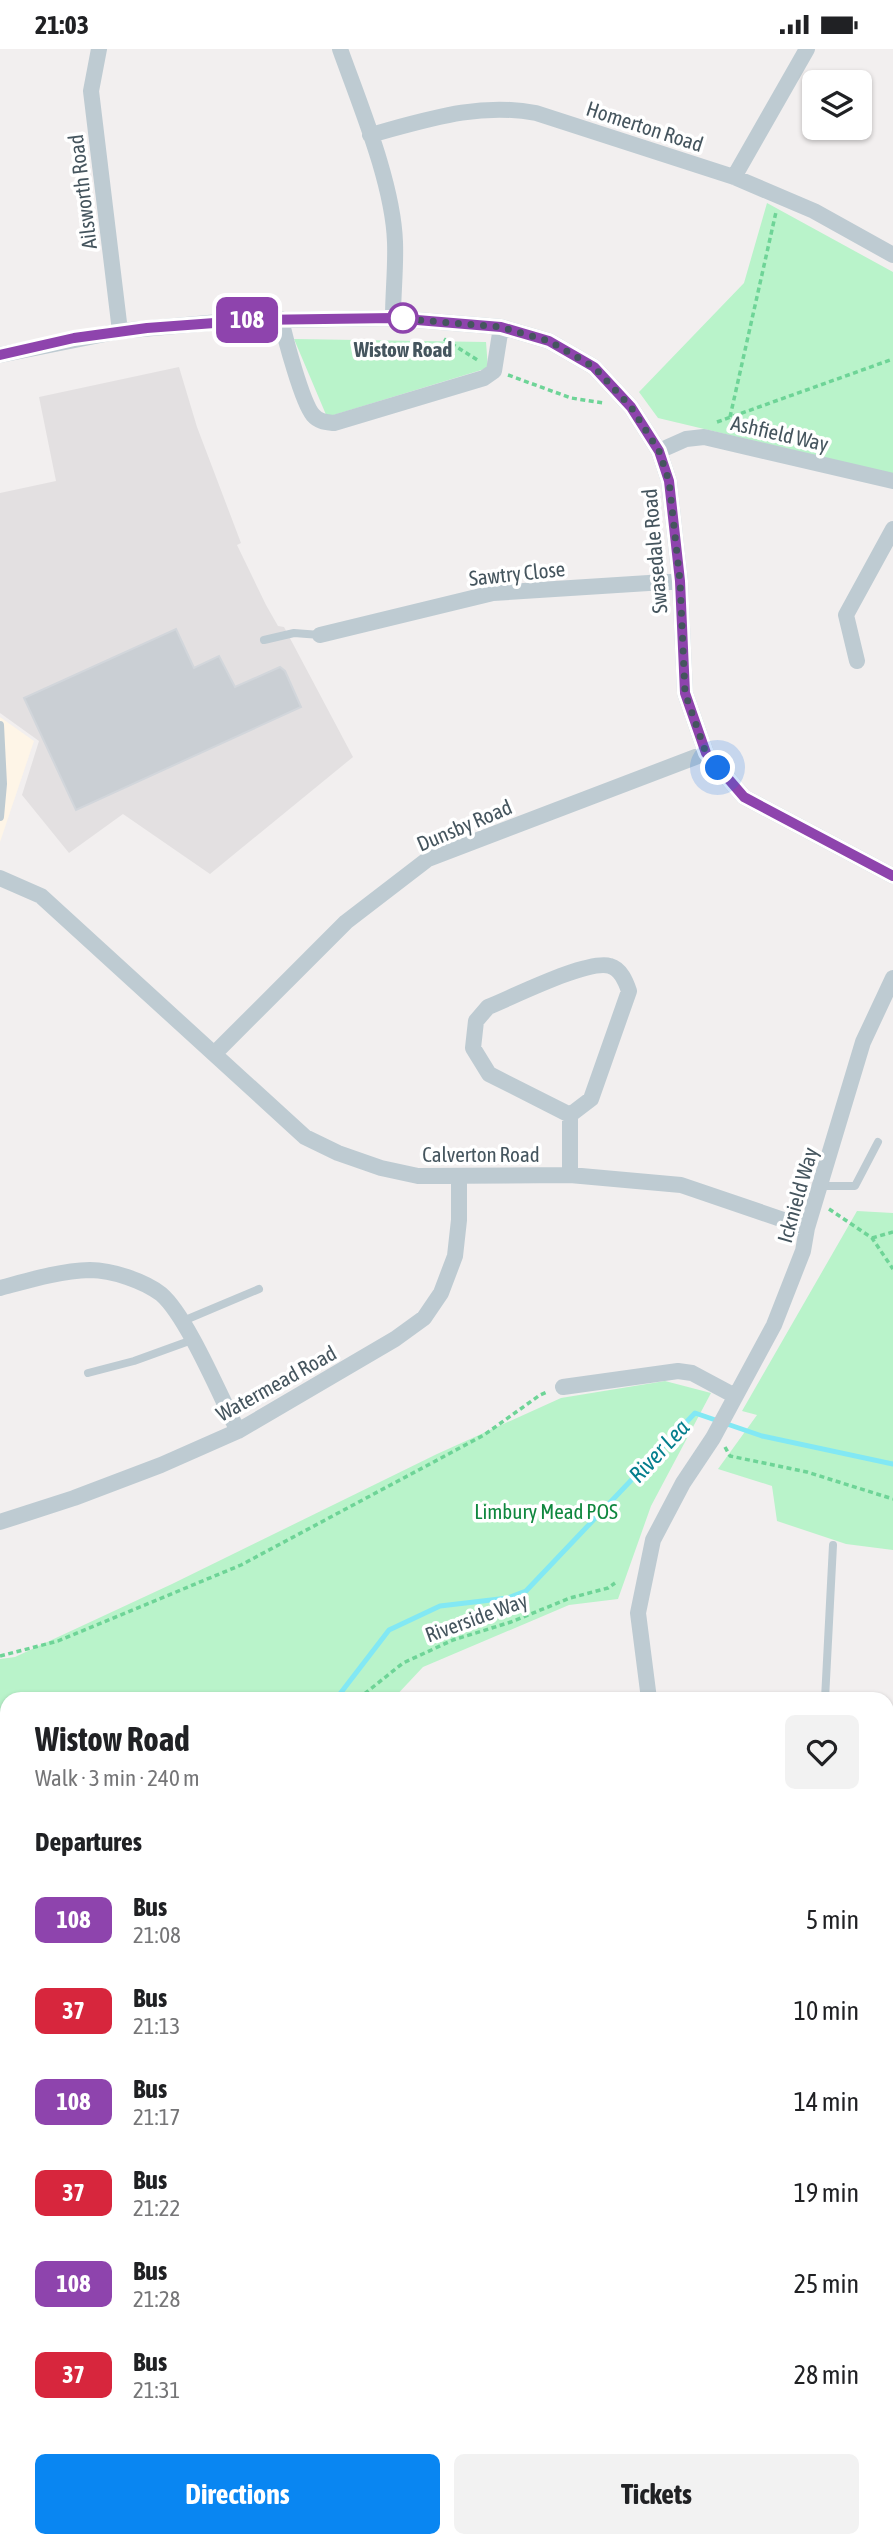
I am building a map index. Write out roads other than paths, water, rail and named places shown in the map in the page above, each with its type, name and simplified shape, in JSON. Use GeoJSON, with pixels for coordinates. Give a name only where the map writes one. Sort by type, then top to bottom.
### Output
{"type":"FeatureCollection","features":[{"type":"Feature","properties":{"kind":"street","name":"Ailsworth Road"},"geometry":{"type":"LineString","coordinates":[[99,49],[90,91],[120,331]]}},
{"type":"Feature","properties":{"kind":"street"},"geometry":{"type":"LineString","coordinates":[[340,49],[386,187],[395,240],[393,318]]}},
{"type":"Feature","properties":{"kind":"street"},"geometry":{"type":"LineString","coordinates":[[734,177],[807,49]]}},
{"type":"Feature","properties":{"kind":"street","name":"Homerton Road"},"geometry":{"type":"LineString","coordinates":[[370,135],[458,111],[517,109],[536,113],[734,177],[814,211],[893,255]]}},
{"type":"Feature","properties":{"kind":"street","name":"Swasedale Road"},"geometry":{"type":"LineString","coordinates":[[0,355],[74,338],[120,331],[281,319],[393,318],[501,327],[549,341],[594,367],[631,407],[659,451],[669,481],[680,581],[685,693],[706,753],[744,797],[893,876]]}},
{"type":"Feature","properties":{"kind":"street"},"geometry":{"type":"LineString","coordinates":[[281,319],[288,352],[312,414],[321,421],[334,423],[484,378],[494,370],[501,327]]}},
{"type":"Feature","properties":{"kind":"street","name":"Ashfield Way"},"geometry":{"type":"LineString","coordinates":[[659,451],[686,439],[704,437],[893,481]]}},
{"type":"Feature","properties":{"kind":"street"},"geometry":{"type":"LineString","coordinates":[[857,661],[846,615],[893,529]]}},
{"type":"Feature","properties":{"kind":"street","name":"Sawtry Close"},"geometry":{"type":"LineString","coordinates":[[320,635],[493,593],[680,581]]}},
{"type":"Feature","properties":{"kind":"street","name":"Dunsby Road"},"geometry":{"type":"LineString","coordinates":[[215,1053],[346,922],[428,859],[706,753]]}},
{"type":"Feature","properties":{"kind":"street","name":"Calverton Road"},"geometry":{"type":"LineString","coordinates":[[0,878],[41,896],[305,1137],[338,1153],[381,1168],[418,1176],[570,1175],[681,1185],[807,1228]]}},
{"type":"Feature","properties":{"kind":"street"},"geometry":{"type":"LineString","coordinates":[[592,965],[612,966],[625,979],[629,991],[592,1099],[569,1115],[489,1074],[473,1048],[476,1021],[488,1007],[592,965]]}},
{"type":"Feature","properties":{"kind":"street","name":"Icknield Way"},"geometry":{"type":"LineString","coordinates":[[648,1692],[638,1613],[653,1541],[683,1482],[718,1441],[724,1416],[774,1325],[803,1251],[807,1228],[863,1042],[893,978]]}},
{"type":"Feature","properties":{"kind":"street"},"geometry":{"type":"LineString","coordinates":[[569,1115],[570,1175]]}},
{"type":"Feature","properties":{"kind":"street","name":"Watermead Road"},"geometry":{"type":"LineString","coordinates":[[0,1521],[74,1498],[161,1465],[237,1431],[395,1339],[424,1318],[442,1293],[455,1256],[460,1176]]}},
{"type":"Feature","properties":{"kind":"street"},"geometry":{"type":"LineString","coordinates":[[0,1288],[61,1272],[93,1270],[130,1278],[161,1295],[183,1321],[237,1431]]}},
{"type":"Feature","properties":{"kind":"street"},"geometry":{"type":"LineString","coordinates":[[563,1387],[678,1371],[692,1373],[735,1396]]}},
{"type":"Feature","properties":{"kind":"lane"},"geometry":{"type":"LineString","coordinates":[[264,640],[294,633],[320,635]]}},
{"type":"Feature","properties":{"kind":"lane"},"geometry":{"type":"LineString","coordinates":[[0,725],[3,794],[0,817]]}},
{"type":"Feature","properties":{"kind":"lane"},"geometry":{"type":"LineString","coordinates":[[818,1193],[855,1186],[878,1142]]}},
{"type":"Feature","properties":{"kind":"lane"},"geometry":{"type":"LineString","coordinates":[[183,1321],[259,1289]]}},
{"type":"Feature","properties":{"kind":"lane"},"geometry":{"type":"LineString","coordinates":[[88,1373],[134,1361],[192,1339]]}},
{"type":"Feature","properties":{"kind":"lane"},"geometry":{"type":"LineString","coordinates":[[825,1692],[833,1545]]}},
{"type":"Feature","properties":{"kind":"waterway","name":"River Lea"},"geometry":{"type":"LineString","coordinates":[[341,1692],[389,1630],[440,1606],[508,1598],[526,1591],[695,1413],[762,1436],[893,1464]]}},
{"type":"Feature","properties":{"kind":"place","name":"Wistow Road"},"geometry":{"type":"Point","coordinates":[403,318]}},
{"type":"Feature","properties":{"kind":"park label","name":"Limbury Mead POS"},"geometry":{"type":"Point","coordinates":[546,1511]}}]}
